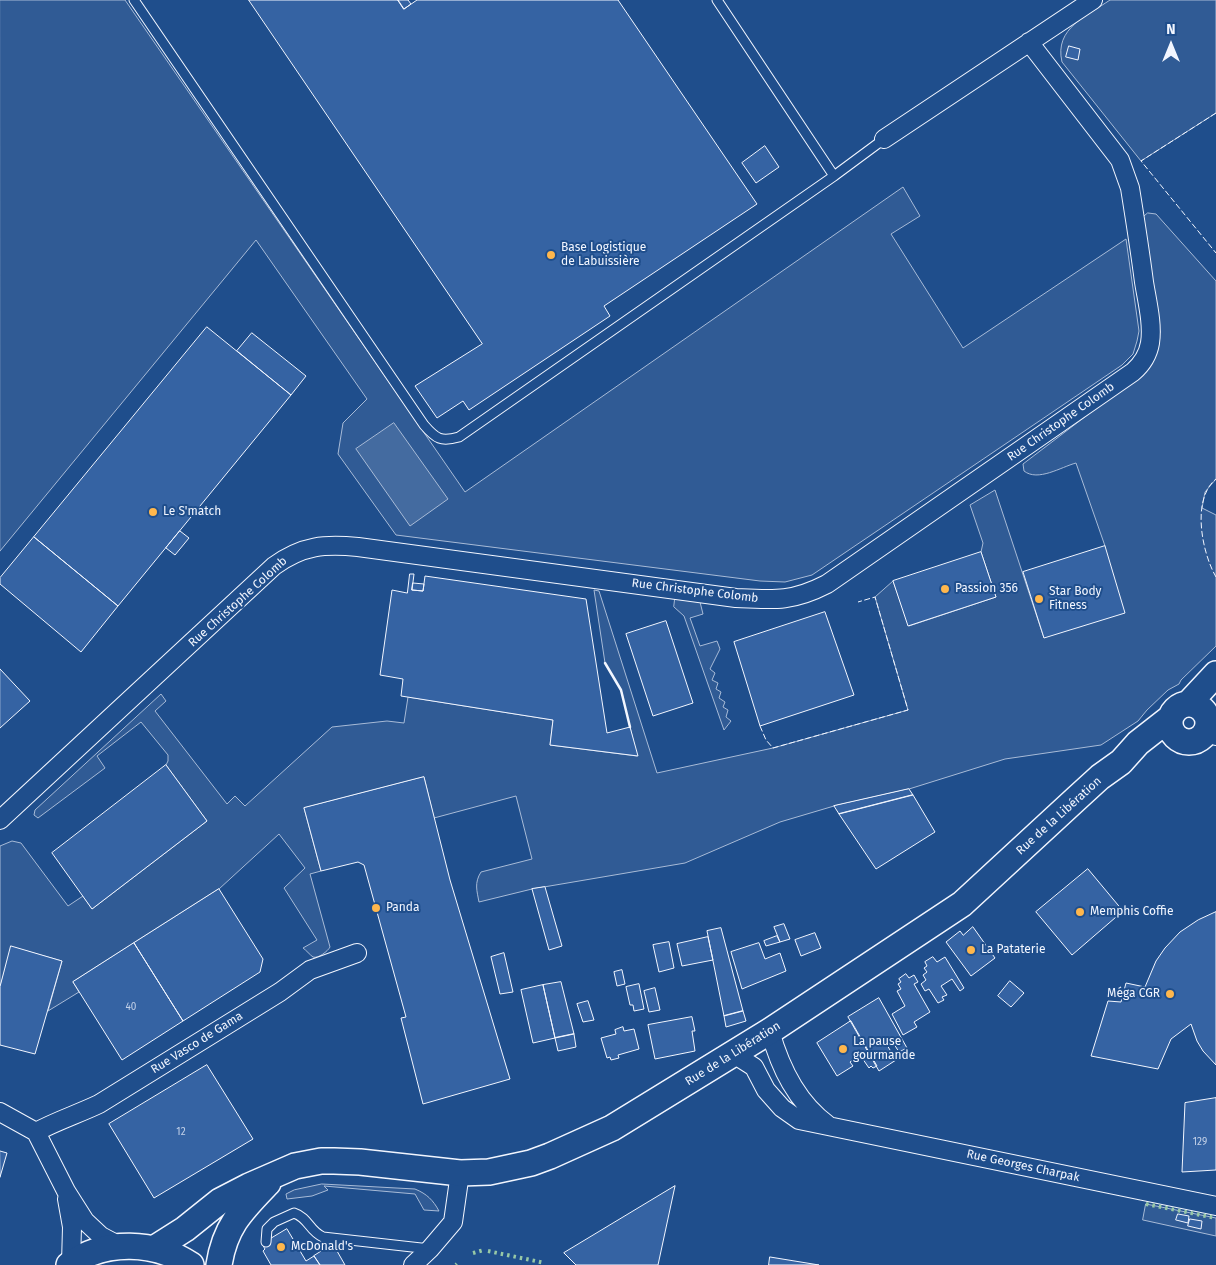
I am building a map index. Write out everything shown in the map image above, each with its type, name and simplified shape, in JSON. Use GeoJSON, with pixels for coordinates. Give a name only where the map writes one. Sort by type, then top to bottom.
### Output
{"type":"FeatureCollection","features":[{"type":"Feature","properties":{"kind":"main road","name":"Rue de la Libération"},"geometry":{"type":"LineString","coordinates":[[1122,762],[1138,743],[1179,711],[1216,674]]}},
{"type":"Feature","properties":{"kind":"main road"},"geometry":{"type":"LineString","coordinates":[[1199,707],[1207,715],[1206,727],[1178,738],[1170,726],[1179,711],[1199,707]]}},
{"type":"Feature","properties":{"kind":"main road","name":"Rue de la Libération"},"geometry":{"type":"LineString","coordinates":[[155,1248],[185,1229],[220,1201],[295,1166],[321,1162],[360,1162],[460,1173],[489,1172],[531,1163],[593,1138],[770,1031],[962,904],[1077,798],[1122,762],[1206,727]]}},
{"type":"Feature","properties":{"kind":"main road","name":"Rue de la Libération"},"geometry":{"type":"LineString","coordinates":[[220,1265],[222,1249],[235,1218],[277,1174]]}},
{"type":"Feature","properties":{"kind":"main road"},"geometry":{"type":"LineString","coordinates":[[70,1264],[95,1252],[120,1246],[155,1248],[178,1256],[191,1265]]}},
{"type":"Feature","properties":{"kind":"street"},"geometry":{"type":"LineString","coordinates":[[884,139],[1093,0]]}},
{"type":"Feature","properties":{"kind":"street","name":"Rue Christophe Colomb"},"geometry":{"type":"LineString","coordinates":[[0,820],[274,566],[294,552],[313,547],[336,545],[358,547],[736,598],[786,599],[828,584],[1133,372],[1148,351],[1150,331],[1147,297],[1130,188],[1126,174],[1120,160],[1029,42]]}},
{"type":"Feature","properties":{"kind":"street","name":"Rue Vasco de Gama"},"geometry":{"type":"LineString","coordinates":[[36,1132],[50,1124],[84,1112],[99,1104],[280,992],[310,970],[357,953]]}},
{"type":"Feature","properties":{"kind":"street","name":"Rue Georges Charpak"},"geometry":{"type":"LineString","coordinates":[[770,1031],[777,1054],[791,1085],[814,1115],[830,1126]]}},
{"type":"Feature","properties":{"kind":"street","name":"Rue Georges Charpak"},"geometry":{"type":"LineString","coordinates":[[732,1053],[754,1067],[766,1090],[782,1108],[799,1120],[1216,1206]]}},
{"type":"Feature","properties":{"kind":"street"},"geometry":{"type":"LineString","coordinates":[[0,1112],[36,1132],[66,1191],[85,1221],[101,1236],[120,1246]]}},
{"type":"Feature","properties":{"kind":"street"},"geometry":{"type":"LineString","coordinates":[[413,1265],[430,1249],[453,1222],[460,1173]]}},
{"type":"Feature","properties":{"kind":"street"},"geometry":{"type":"LineString","coordinates":[[66,1191],[72,1227],[70,1264]]}},
{"type":"Feature","properties":{"kind":"lane"},"geometry":{"type":"LineString","coordinates":[[134,0],[424,425],[431,434],[440,440],[450,440],[459,437],[834,176],[884,139]]}},
{"type":"Feature","properties":{"kind":"lane"},"geometry":{"type":"LineString","coordinates":[[716,0],[834,176]]}},
{"type":"Feature","properties":{"kind":"lane"},"geometry":{"type":"LineString","coordinates":[[266,1242],[267,1229],[274,1222],[294,1213],[301,1215],[315,1234],[323,1237],[430,1249]]}},
{"type":"Feature","properties":{"kind":"shaded area"},"geometry":{"type":"Polygon","coordinates":[[[0,0],[125,0],[465,492],[903,187],[920,216],[891,234],[963,348],[1126,239],[1139,331],[1137,341],[1133,354],[1122,365],[812,575],[785,582],[760,581],[396,535],[338,454],[343,423],[367,399],[256,240],[0,551],[0,0]]]}},
{"type":"Feature","properties":{"kind":"shaded area"},"geometry":{"type":"Polygon","coordinates":[[[1110,0],[1216,0],[1216,113],[1141,161],[1062,62],[1061,50],[1063,40],[1074,24],[1110,0]]]}},
{"type":"Feature","properties":{"kind":"shaded area"},"geometry":{"type":"Polygon","coordinates":[[[1148,213],[1156,214],[1216,281],[1216,479],[1205,492],[1202,508],[1216,515],[1216,646],[1179,684],[1168,690],[1138,721],[1101,745],[1005,759],[909,789],[834,806],[780,822],[685,863],[532,889],[479,902],[477,883],[481,872],[532,859],[516,796],[434,818],[424,777],[304,808],[321,871],[310,874],[330,947],[320,956],[313,957],[303,948],[317,940],[284,888],[305,868],[279,834],[219,889],[73,982],[79,992],[48,1011],[62,961],[12,947],[0,987],[0,846],[12,841],[21,843],[68,906],[83,896],[92,909],[207,821],[166,765],[168,755],[141,722],[97,756],[105,768],[38,818],[34,815],[35,810],[161,694],[166,701],[155,711],[227,804],[235,796],[245,806],[332,727],[387,721],[404,723],[408,697],[553,720],[550,745],[637,756],[621,690],[605,663],[594,590],[599,591],[657,773],[773,748],[908,710],[875,597],[893,581],[909,626],[996,597],[981,552],[983,543],[970,505],[995,490],[1044,638],[1105,546],[1076,463],[1050,473],[1036,475],[1024,471],[1023,464],[1149,368],[1160,332],[1142,218],[1148,213]]]}},
{"type":"Feature","properties":{"kind":"shaded area"},"geometry":{"type":"Polygon","coordinates":[[[394,423],[448,499],[410,526],[356,449],[394,423]]]}},
{"type":"Feature","properties":{"kind":"shaded area"},"geometry":{"type":"Polygon","coordinates":[[[675,599],[700,602],[703,614],[690,618],[700,646],[717,641],[720,649],[710,669],[715,673],[712,680],[718,683],[716,689],[721,692],[719,698],[725,702],[723,707],[728,710],[726,717],[731,721],[724,730],[684,616],[674,607],[675,599]]]}},
{"type":"Feature","properties":{"kind":"shaded area"},"geometry":{"type":"Polygon","coordinates":[[[322,1184],[415,1189],[429,1198],[439,1211],[424,1210],[415,1194],[324,1186],[328,1190],[312,1196],[287,1199],[286,1194],[294,1190],[322,1184]]]}},
{"type":"Feature","properties":{"kind":"shaded area"},"geometry":{"type":"Polygon","coordinates":[[[1146,1204],[1216,1218],[1216,1236],[1143,1220],[1146,1204]]]}},
{"type":"Feature","properties":{"kind":"building","name":"Base Logistique de Labuissière"},"geometry":{"type":"Polygon","coordinates":[[[249,0],[398,0],[404,9],[417,0],[618,0],[757,204],[604,306],[610,316],[469,410],[463,401],[437,418],[415,386],[482,344],[249,0]]]}},
{"type":"Feature","properties":{"kind":"building"},"geometry":{"type":"Polygon","coordinates":[[[398,0],[408,0],[411,4],[404,9],[398,0]]]}},
{"type":"Feature","properties":{"kind":"building"},"geometry":{"type":"Polygon","coordinates":[[[1069,46],[1080,49],[1078,60],[1066,57],[1069,46]]]}},
{"type":"Feature","properties":{"kind":"building"},"geometry":{"type":"Polygon","coordinates":[[[765,146],[779,167],[756,183],[742,163],[765,146]]]}},
{"type":"Feature","properties":{"kind":"building"},"geometry":{"type":"Polygon","coordinates":[[[207,327],[291,395],[118,606],[34,537],[207,327]]]}},
{"type":"Feature","properties":{"kind":"building"},"geometry":{"type":"Polygon","coordinates":[[[252,333],[306,376],[291,395],[237,351],[252,333]]]}},
{"type":"Feature","properties":{"kind":"building"},"geometry":{"type":"Polygon","coordinates":[[[180,531],[189,538],[175,555],[166,548],[180,531]]]}},
{"type":"Feature","properties":{"kind":"building"},"geometry":{"type":"Polygon","coordinates":[[[34,537],[118,606],[81,652],[0,584],[0,578],[34,537]]]}},
{"type":"Feature","properties":{"kind":"building"},"geometry":{"type":"Polygon","coordinates":[[[1105,546],[1125,613],[1044,638],[1023,572],[1105,546]]]}},
{"type":"Feature","properties":{"kind":"building","name":"Passion 356"},"geometry":{"type":"Polygon","coordinates":[[[981,552],[996,597],[908,626],[893,581],[981,552]]]}},
{"type":"Feature","properties":{"kind":"building"},"geometry":{"type":"Polygon","coordinates":[[[410,574],[414,574],[412,590],[423,591],[425,576],[586,599],[607,733],[630,727],[638,756],[550,745],[553,720],[401,696],[403,679],[380,675],[392,590],[407,593],[410,574]]]}},
{"type":"Feature","properties":{"kind":"building"},"geometry":{"type":"Polygon","coordinates":[[[413,583],[424,584],[423,591],[412,590],[413,583]]]}},
{"type":"Feature","properties":{"kind":"building"},"geometry":{"type":"Polygon","coordinates":[[[825,612],[854,695],[760,726],[734,642],[825,612]]]}},
{"type":"Feature","properties":{"kind":"building"},"geometry":{"type":"Polygon","coordinates":[[[666,621],[693,703],[653,716],[626,634],[666,621]]]}},
{"type":"Feature","properties":{"kind":"building"},"geometry":{"type":"Polygon","coordinates":[[[0,669],[30,701],[0,728],[0,669]]]}},
{"type":"Feature","properties":{"kind":"building"},"geometry":{"type":"Polygon","coordinates":[[[166,765],[207,821],[92,909],[52,853],[166,765]]]}},
{"type":"Feature","properties":{"kind":"building"},"geometry":{"type":"Polygon","coordinates":[[[424,777],[450,880],[510,1079],[423,1104],[401,1018],[406,1017],[364,865],[358,862],[321,871],[304,808],[424,777]]]}},
{"type":"Feature","properties":{"kind":"building"},"geometry":{"type":"Polygon","coordinates":[[[909,789],[913,795],[839,814],[834,806],[909,789]]]}},
{"type":"Feature","properties":{"kind":"building"},"geometry":{"type":"Polygon","coordinates":[[[913,795],[935,832],[876,869],[839,814],[913,795]]]}},
{"type":"Feature","properties":{"kind":"building","name":"Memphis Coffie"},"geometry":{"type":"Polygon","coordinates":[[[1088,869],[1123,911],[1072,955],[1036,912],[1088,869]]]}},
{"type":"Feature","properties":{"kind":"building"},"geometry":{"type":"Polygon","coordinates":[[[545,887],[562,946],[549,950],[532,889],[545,887]]]}},
{"type":"Feature","properties":{"kind":"building"},"geometry":{"type":"Polygon","coordinates":[[[219,889],[263,959],[260,972],[183,1021],[134,943],[219,889]]]}},
{"type":"Feature","properties":{"kind":"building","name":"Méga CGR"},"geometry":{"type":"Polygon","coordinates":[[[1216,912],[1216,1065],[1203,1051],[1191,1024],[1171,1039],[1158,1069],[1091,1056],[1108,1001],[1121,1002],[1126,983],[1145,987],[1156,961],[1180,932],[1198,920],[1216,912]]]}},
{"type":"Feature","properties":{"kind":"building"},"geometry":{"type":"Polygon","coordinates":[[[784,924],[790,939],[780,942],[774,927],[784,924]]]}},
{"type":"Feature","properties":{"kind":"building","name":"La Pataterie"},"geometry":{"type":"Polygon","coordinates":[[[973,927],[995,958],[971,976],[946,942],[960,931],[963,935],[973,927]]]}},
{"type":"Feature","properties":{"kind":"building"},"geometry":{"type":"Polygon","coordinates":[[[721,928],[743,1011],[724,1016],[707,931],[721,928]]]}},
{"type":"Feature","properties":{"kind":"building"},"geometry":{"type":"Polygon","coordinates":[[[815,933],[821,948],[801,956],[795,940],[815,933]]]}},
{"type":"Feature","properties":{"kind":"building"},"geometry":{"type":"Polygon","coordinates":[[[777,936],[780,942],[766,946],[764,941],[777,936]]]}},
{"type":"Feature","properties":{"kind":"building"},"geometry":{"type":"Polygon","coordinates":[[[708,937],[713,960],[682,966],[677,944],[708,937]]]}},
{"type":"Feature","properties":{"kind":"building"},"geometry":{"type":"Polygon","coordinates":[[[669,942],[674,968],[659,972],[653,945],[669,942]]]}},
{"type":"Feature","properties":{"kind":"building"},"geometry":{"type":"Polygon","coordinates":[[[134,943],[183,1021],[122,1060],[73,982],[134,943]]]}},
{"type":"Feature","properties":{"kind":"building"},"geometry":{"type":"Polygon","coordinates":[[[759,943],[765,959],[780,953],[786,971],[742,989],[731,952],[759,943]]]}},
{"type":"Feature","properties":{"kind":"building"},"geometry":{"type":"Polygon","coordinates":[[[11,946],[62,961],[35,1054],[0,1045],[0,987],[11,946]]]}},
{"type":"Feature","properties":{"kind":"building"},"geometry":{"type":"Polygon","coordinates":[[[504,953],[513,992],[500,994],[491,957],[504,953]]]}},
{"type":"Feature","properties":{"kind":"building"},"geometry":{"type":"Polygon","coordinates":[[[933,957],[937,962],[945,957],[964,988],[960,991],[952,979],[941,986],[947,995],[942,997],[944,1000],[938,1003],[929,989],[925,991],[921,984],[926,980],[923,975],[927,972],[924,968],[927,966],[925,962],[933,957]]]}},
{"type":"Feature","properties":{"kind":"building"},"geometry":{"type":"Polygon","coordinates":[[[622,970],[625,984],[617,986],[614,972],[622,970]]]}},
{"type":"Feature","properties":{"kind":"building"},"geometry":{"type":"Polygon","coordinates":[[[906,974],[909,978],[914,975],[918,982],[914,984],[930,1012],[914,1022],[917,1027],[903,1035],[892,1014],[905,1006],[897,991],[901,989],[898,984],[901,982],[899,979],[906,974]]]}},
{"type":"Feature","properties":{"kind":"building"},"geometry":{"type":"Polygon","coordinates":[[[1010,981],[1024,993],[1011,1007],[998,996],[1010,981]]]}},
{"type":"Feature","properties":{"kind":"building"},"geometry":{"type":"Polygon","coordinates":[[[561,982],[574,1034],[555,1038],[543,985],[561,982]]]}},
{"type":"Feature","properties":{"kind":"building"},"geometry":{"type":"Polygon","coordinates":[[[639,984],[644,1009],[634,1011],[633,1005],[630,1005],[626,987],[639,984]]]}},
{"type":"Feature","properties":{"kind":"building"},"geometry":{"type":"Polygon","coordinates":[[[543,985],[555,1038],[533,1043],[521,990],[543,985]]]}},
{"type":"Feature","properties":{"kind":"building"},"geometry":{"type":"Polygon","coordinates":[[[655,988],[660,1010],[649,1012],[644,991],[655,988]]]}},
{"type":"Feature","properties":{"kind":"building"},"geometry":{"type":"Polygon","coordinates":[[[879,998],[907,1048],[899,1052],[892,1041],[887,1045],[896,1060],[879,1071],[848,1017],[879,998]]]}},
{"type":"Feature","properties":{"kind":"building"},"geometry":{"type":"Polygon","coordinates":[[[588,1001],[594,1020],[583,1022],[577,1004],[588,1001]]]}},
{"type":"Feature","properties":{"kind":"building"},"geometry":{"type":"Polygon","coordinates":[[[743,1011],[746,1021],[726,1027],[724,1016],[743,1011]]]}},
{"type":"Feature","properties":{"kind":"building"},"geometry":{"type":"Polygon","coordinates":[[[692,1017],[695,1031],[692,1031],[695,1051],[655,1059],[648,1025],[692,1017]]]}},
{"type":"Feature","properties":{"kind":"building","name":"La pause gourmande"},"geometry":{"type":"Polygon","coordinates":[[[851,1021],[877,1066],[869,1068],[860,1055],[850,1062],[853,1066],[837,1076],[817,1043],[851,1021]]]}},
{"type":"Feature","properties":{"kind":"building"},"geometry":{"type":"Polygon","coordinates":[[[623,1027],[624,1031],[634,1029],[639,1049],[618,1055],[619,1058],[611,1060],[610,1057],[607,1058],[601,1038],[616,1034],[615,1030],[623,1027]]]}},
{"type":"Feature","properties":{"kind":"building"},"geometry":{"type":"Polygon","coordinates":[[[574,1034],[576,1047],[558,1051],[555,1038],[574,1034]]]}},
{"type":"Feature","properties":{"kind":"building"},"geometry":{"type":"Polygon","coordinates":[[[207,1065],[253,1139],[154,1198],[109,1124],[207,1065]]]}},
{"type":"Feature","properties":{"kind":"building"},"geometry":{"type":"Polygon","coordinates":[[[1216,1098],[1216,1170],[1182,1172],[1185,1103],[1216,1098]]]}},
{"type":"Feature","properties":{"kind":"building"},"geometry":{"type":"Polygon","coordinates":[[[0,1151],[7,1153],[0,1177],[0,1151]]]}},
{"type":"Feature","properties":{"kind":"building"},"geometry":{"type":"Polygon","coordinates":[[[675,1186],[658,1265],[576,1265],[564,1253],[675,1186]]]}},
{"type":"Feature","properties":{"kind":"building"},"geometry":{"type":"Polygon","coordinates":[[[1178,1214],[1189,1216],[1188,1223],[1176,1220],[1178,1214]]]}},
{"type":"Feature","properties":{"kind":"building"},"geometry":{"type":"Polygon","coordinates":[[[1190,1219],[1202,1221],[1201,1229],[1188,1226],[1190,1219]]]}},
{"type":"Feature","properties":{"kind":"building","name":"McDonald's"},"geometry":{"type":"Polygon","coordinates":[[[287,1229],[306,1261],[314,1256],[320,1265],[271,1265],[263,1251],[265,1249],[262,1244],[287,1229]]]}},
{"type":"Feature","properties":{"kind":"building"},"geometry":{"type":"Polygon","coordinates":[[[333,1244],[345,1265],[320,1265],[314,1256],[333,1244]]]}},
{"type":"Feature","properties":{"kind":"building"},"geometry":{"type":"Polygon","coordinates":[[[770,1257],[819,1265],[769,1265],[770,1257]]]}},
{"type":"Feature","properties":{"kind":"hedge"},"geometry":{"type":"LineString","coordinates":[[1146,1204],[1216,1218]]}},
{"type":"Feature","properties":{"kind":"hedge"},"geometry":{"type":"LineString","coordinates":[[473,1253],[484,1250]]}},
{"type":"Feature","properties":{"kind":"hedge"},"geometry":{"type":"LineString","coordinates":[[488,1251],[545,1263]]}},
{"type":"Feature","properties":{"kind":"fence"},"geometry":{"type":"LineString","coordinates":[[1216,113],[1141,161],[1216,253]]}},
{"type":"Feature","properties":{"kind":"fence"},"geometry":{"type":"LineString","coordinates":[[1216,479],[1208,488],[1203,499],[1201,526],[1203,541],[1216,577]]}},
{"type":"Feature","properties":{"kind":"fence"},"geometry":{"type":"LineString","coordinates":[[760,726],[766,740],[773,748],[908,710],[875,597],[858,602]]}},
{"type":"Feature","properties":{"kind":"wall"},"geometry":{"type":"LineString","coordinates":[[605,663],[621,690],[630,727]]}},
{"type":"Feature","properties":{"kind":"place","name":"Base Logistique de Labuissière"},"geometry":{"type":"Point","coordinates":[551,255]}},
{"type":"Feature","properties":{"kind":"place","name":"Le S'match"},"geometry":{"type":"Point","coordinates":[153,512]}},
{"type":"Feature","properties":{"kind":"place","name":"Passion 356"},"geometry":{"type":"Point","coordinates":[945,589]}},
{"type":"Feature","properties":{"kind":"place","name":"Star Body Fitness"},"geometry":{"type":"Point","coordinates":[1039,599]}},
{"type":"Feature","properties":{"kind":"place","name":"Panda"},"geometry":{"type":"Point","coordinates":[376,908]}},
{"type":"Feature","properties":{"kind":"place","name":"Memphis Coffie"},"geometry":{"type":"Point","coordinates":[1080,912]}},
{"type":"Feature","properties":{"kind":"place","name":"La Pataterie"},"geometry":{"type":"Point","coordinates":[971,950]}},
{"type":"Feature","properties":{"kind":"place","name":"Méga CGR"},"geometry":{"type":"Point","coordinates":[1170,994]}},
{"type":"Feature","properties":{"kind":"place","name":"La pause gourmande"},"geometry":{"type":"Point","coordinates":[843,1049]}},
{"type":"Feature","properties":{"kind":"place","name":"McDonald's"},"geometry":{"type":"Point","coordinates":[281,1247]}}]}
